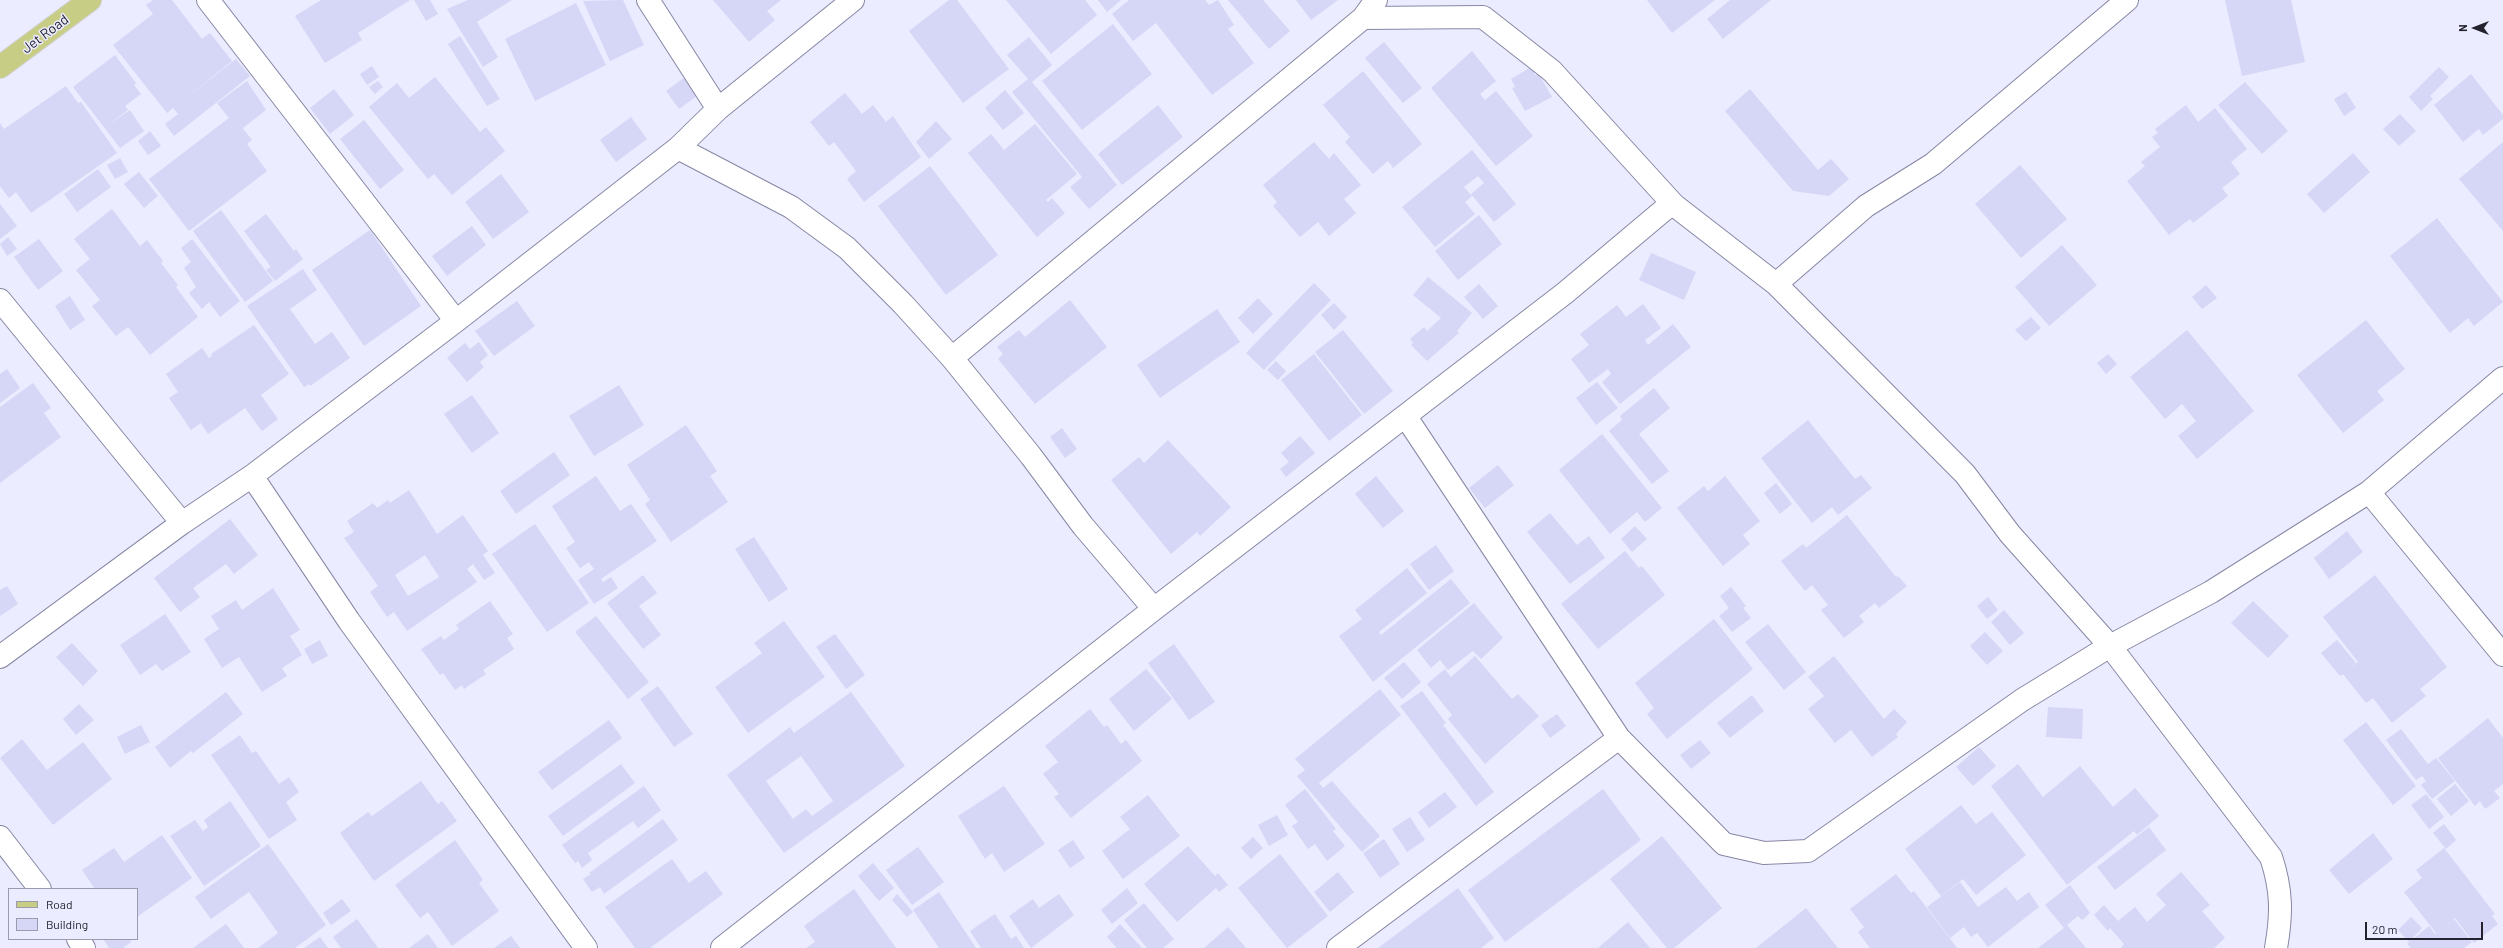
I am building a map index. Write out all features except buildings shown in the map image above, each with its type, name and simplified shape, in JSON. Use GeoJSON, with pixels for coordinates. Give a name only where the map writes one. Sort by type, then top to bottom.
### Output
{"type":"FeatureCollection","features":[{"type":"Feature","properties":{"kind":"main road","name":"Jet Road"},"geometry":{"type":"LineString","coordinates":[[0,67],[79,4]]}},
{"type":"Feature","properties":{"kind":"street"},"geometry":{"type":"LineString","coordinates":[[208,0],[456,321]]}},
{"type":"Feature","properties":{"kind":"street"},"geometry":{"type":"LineString","coordinates":[[648,0],[718,109]]}},
{"type":"Feature","properties":{"kind":"street"},"geometry":{"type":"LineString","coordinates":[[0,658],[182,523],[252,476],[456,321],[678,148],[718,109],[853,0]]}},
{"type":"Feature","properties":{"kind":"street"},"geometry":{"type":"LineString","coordinates":[[952,358],[1363,18],[1376,0]]}},
{"type":"Feature","properties":{"kind":"street"},"geometry":{"type":"LineString","coordinates":[[1776,284],[1866,206],[1933,164],[2127,0]]}},
{"type":"Feature","properties":{"kind":"street"},"geometry":{"type":"LineString","coordinates":[[1363,18],[1478,8],[1552,71],[1674,205],[1776,284],[1965,474],[2010,534],[2110,646],[2271,857],[2280,883],[2281,920],[2276,948]]}},
{"type":"Feature","properties":{"kind":"street"},"geometry":{"type":"LineString","coordinates":[[678,148],[792,207],[847,248],[903,304],[952,358],[1031,456],[1083,526],[1154,609]]}},
{"type":"Feature","properties":{"kind":"street"},"geometry":{"type":"LineString","coordinates":[[722,948],[1154,609],[1406,417],[1565,293],[1665,209],[1674,205]]}},
{"type":"Feature","properties":{"kind":"street"},"geometry":{"type":"LineString","coordinates":[[0,300],[182,523]]}},
{"type":"Feature","properties":{"kind":"street"},"geometry":{"type":"LineString","coordinates":[[1406,417],[1619,738],[1724,844],[1764,853],[1808,851],[2022,700],[2110,646],[2211,592],[2369,492],[2503,378]]}},
{"type":"Feature","properties":{"kind":"street"},"geometry":{"type":"LineString","coordinates":[[252,476],[353,627],[586,948]]}},
{"type":"Feature","properties":{"kind":"street"},"geometry":{"type":"LineString","coordinates":[[2369,492],[2503,655]]}},
{"type":"Feature","properties":{"kind":"street"},"geometry":{"type":"LineString","coordinates":[[1338,948],[1619,738]]}},
{"type":"Feature","properties":{"kind":"street"},"geometry":{"type":"LineString","coordinates":[[0,837],[39,888]]}}]}
